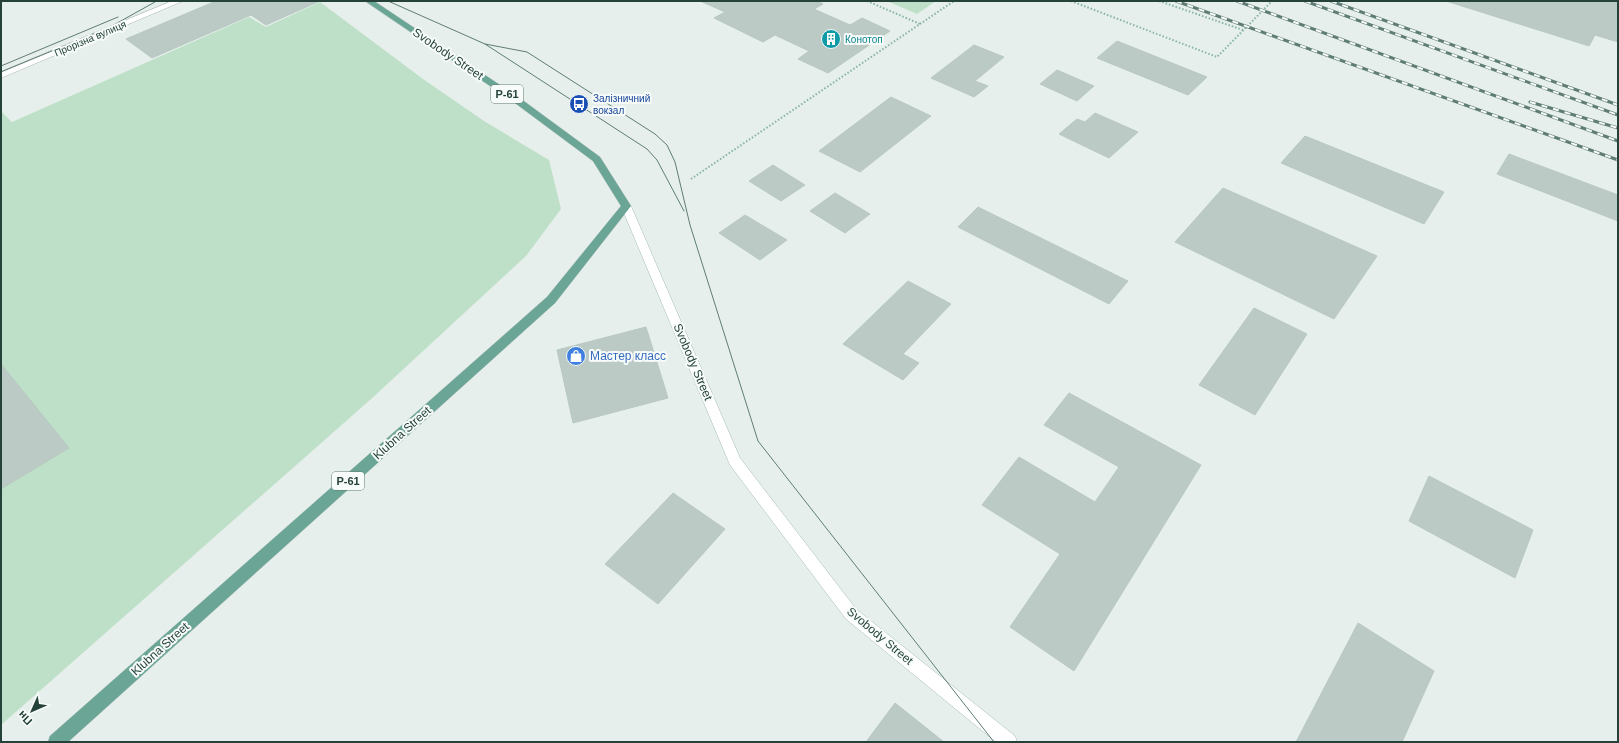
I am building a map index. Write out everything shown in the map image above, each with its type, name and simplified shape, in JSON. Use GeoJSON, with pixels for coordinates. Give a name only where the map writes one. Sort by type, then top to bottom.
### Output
{"type":"FeatureCollection","features":[{"type":"Feature","properties":{"kind":"main road","name":"Svobody Street"},"geometry":{"type":"LineString","coordinates":[[369,1],[518,101],[597,158],[626,206]]}},
{"type":"Feature","properties":{"kind":"main road","name":"Klubna Street"},"geometry":{"type":"LineString","coordinates":[[56,742],[551,300],[626,206]]}},
{"type":"Feature","properties":{"kind":"street","name":"Прорізна вулиця"},"geometry":{"type":"LineString","coordinates":[[1,75],[178,1]]}},
{"type":"Feature","properties":{"kind":"street","name":"Svobody Street"},"geometry":{"type":"LineString","coordinates":[[626,206],[735,460],[850,614],[1010,742]]}},
{"type":"Feature","properties":{"kind":"path"},"geometry":{"type":"LineString","coordinates":[[867,1],[921,24]]}},
{"type":"Feature","properties":{"kind":"path"},"geometry":{"type":"LineString","coordinates":[[691,179],[954,1]]}},
{"type":"Feature","properties":{"kind":"path"},"geometry":{"type":"LineString","coordinates":[[1072,1],[1216,57],[1272,1]]}},
{"type":"Feature","properties":{"kind":"path"},"geometry":{"type":"LineString","coordinates":[[1159,1],[1243,30]]}},
{"type":"Feature","properties":{"kind":"green space"},"geometry":{"type":"Polygon","coordinates":[[[887,1],[936,1],[917,14],[887,1]]]}},
{"type":"Feature","properties":{"kind":"green space"},"geometry":{"type":"Polygon","coordinates":[[[320,2],[423,79],[484,121],[549,160],[561,209],[526,256],[370,400],[1,725],[1,111],[12,122],[249,17],[266,27],[320,2]]]}},
{"type":"Feature","properties":{"kind":"building"},"geometry":{"type":"Polygon","coordinates":[[[216,1],[320,1],[266,25],[251,15],[152,58],[126,39],[216,1]]]}},
{"type":"Feature","properties":{"kind":"building","name":"Конотоп"},"geometry":{"type":"Polygon","coordinates":[[[700,1],[817,1],[823,4],[814,9],[850,25],[862,18],[890,31],[828,73],[798,59],[809,51],[775,35],[763,42],[714,18],[725,12],[700,1]]]}},
{"type":"Feature","properties":{"kind":"building"},"geometry":{"type":"Polygon","coordinates":[[[1446,1],[1618,1],[1618,42],[1595,35],[1589,46],[1446,1]]]}},
{"type":"Feature","properties":{"kind":"building"},"geometry":{"type":"Polygon","coordinates":[[[1117,41],[1207,77],[1188,95],[1097,58],[1117,41]]]}},
{"type":"Feature","properties":{"kind":"building"},"geometry":{"type":"Polygon","coordinates":[[[974,45],[1004,57],[975,81],[988,86],[974,97],[931,78],[974,45]]]}},
{"type":"Feature","properties":{"kind":"building"},"geometry":{"type":"Polygon","coordinates":[[[1057,70],[1094,86],[1077,101],[1040,84],[1057,70]]]}},
{"type":"Feature","properties":{"kind":"building"},"geometry":{"type":"Polygon","coordinates":[[[891,97],[931,116],[860,172],[819,151],[891,97]]]}},
{"type":"Feature","properties":{"kind":"building"},"geometry":{"type":"Polygon","coordinates":[[[1095,113],[1138,132],[1109,158],[1059,134],[1077,119],[1085,122],[1095,113]]]}},
{"type":"Feature","properties":{"kind":"building"},"geometry":{"type":"Polygon","coordinates":[[[1305,136],[1444,192],[1424,224],[1281,163],[1305,136]]]}},
{"type":"Feature","properties":{"kind":"building"},"geometry":{"type":"Polygon","coordinates":[[[1509,154],[1618,195],[1618,221],[1497,174],[1509,154]]]}},
{"type":"Feature","properties":{"kind":"building"},"geometry":{"type":"Polygon","coordinates":[[[773,165],[805,185],[781,201],[749,181],[773,165]]]}},
{"type":"Feature","properties":{"kind":"building"},"geometry":{"type":"Polygon","coordinates":[[[1223,188],[1377,256],[1334,319],[1175,242],[1223,188]]]}},
{"type":"Feature","properties":{"kind":"building"},"geometry":{"type":"Polygon","coordinates":[[[835,193],[870,214],[845,233],[810,211],[835,193]]]}},
{"type":"Feature","properties":{"kind":"building"},"geometry":{"type":"Polygon","coordinates":[[[978,207],[1128,281],[1109,304],[958,227],[978,207]]]}},
{"type":"Feature","properties":{"kind":"building"},"geometry":{"type":"Polygon","coordinates":[[[745,215],[787,240],[760,260],[719,233],[745,215]]]}},
{"type":"Feature","properties":{"kind":"building"},"geometry":{"type":"Polygon","coordinates":[[[908,281],[951,304],[903,354],[919,363],[903,380],[843,344],[908,281]]]}},
{"type":"Feature","properties":{"kind":"building"},"geometry":{"type":"Polygon","coordinates":[[[1254,308],[1307,334],[1255,415],[1199,385],[1254,308]]]}},
{"type":"Feature","properties":{"kind":"building"},"geometry":{"type":"Polygon","coordinates":[[[646,327],[668,398],[573,423],[557,350],[646,327]]]}},
{"type":"Feature","properties":{"kind":"building"},"geometry":{"type":"Polygon","coordinates":[[[1,364],[69,448],[1,489],[1,364]]]}},
{"type":"Feature","properties":{"kind":"building"},"geometry":{"type":"Polygon","coordinates":[[[1069,393],[1201,465],[1074,671],[1010,627],[1060,554],[982,505],[1019,457],[1095,502],[1119,467],[1044,425],[1069,393]]]}},
{"type":"Feature","properties":{"kind":"building"},"geometry":{"type":"Polygon","coordinates":[[[1429,476],[1533,530],[1515,578],[1409,521],[1429,476]]]}},
{"type":"Feature","properties":{"kind":"building"},"geometry":{"type":"Polygon","coordinates":[[[673,493],[725,529],[658,604],[605,564],[673,493]]]}},
{"type":"Feature","properties":{"kind":"building"},"geometry":{"type":"Polygon","coordinates":[[[1358,623],[1434,671],[1402,742],[1296,742],[1358,623]]]}},
{"type":"Feature","properties":{"kind":"building"},"geometry":{"type":"Polygon","coordinates":[[[895,703],[944,742],[866,742],[895,703]]]}},
{"type":"Feature","properties":{"kind":"tram line"},"geometry":{"type":"LineString","coordinates":[[388,1],[485,44]]}},
{"type":"Feature","properties":{"kind":"tram line"},"geometry":{"type":"LineString","coordinates":[[1,72],[110,27],[155,2]]}},
{"type":"Feature","properties":{"kind":"tram line"},"geometry":{"type":"LineString","coordinates":[[1,66],[118,17]]}},
{"type":"Feature","properties":{"kind":"tram line"},"geometry":{"type":"LineString","coordinates":[[485,44],[527,52],[655,134],[667,145],[675,162],[690,225],[758,441],[994,742]]}},
{"type":"Feature","properties":{"kind":"tram line"},"geometry":{"type":"LineString","coordinates":[[485,44],[647,149],[657,160],[684,211]]}},
{"type":"Feature","properties":{"kind":"railway"},"geometry":{"type":"LineString","coordinates":[[1176,1],[1618,160]]}},
{"type":"Feature","properties":{"kind":"railway"},"geometry":{"type":"LineString","coordinates":[[1237,1],[1618,141]]}},
{"type":"Feature","properties":{"kind":"railway"},"geometry":{"type":"LineString","coordinates":[[1305,1],[1618,115]]}},
{"type":"Feature","properties":{"kind":"railway"},"geometry":{"type":"LineString","coordinates":[[1331,1],[1618,105]]}},
{"type":"Feature","properties":{"kind":"railway"},"geometry":{"type":"LineString","coordinates":[[1530,102],[1618,128]]}},
{"type":"Feature","properties":{"kind":"place","name":"Конотоп"},"geometry":{"type":"Point","coordinates":[831,39]}},
{"type":"Feature","properties":{"kind":"place","name":"Залізничний вокзал"},"geometry":{"type":"Point","coordinates":[579,104]}},
{"type":"Feature","properties":{"kind":"place","name":"Мастер класс"},"geometry":{"type":"Point","coordinates":[576,356]}}]}
